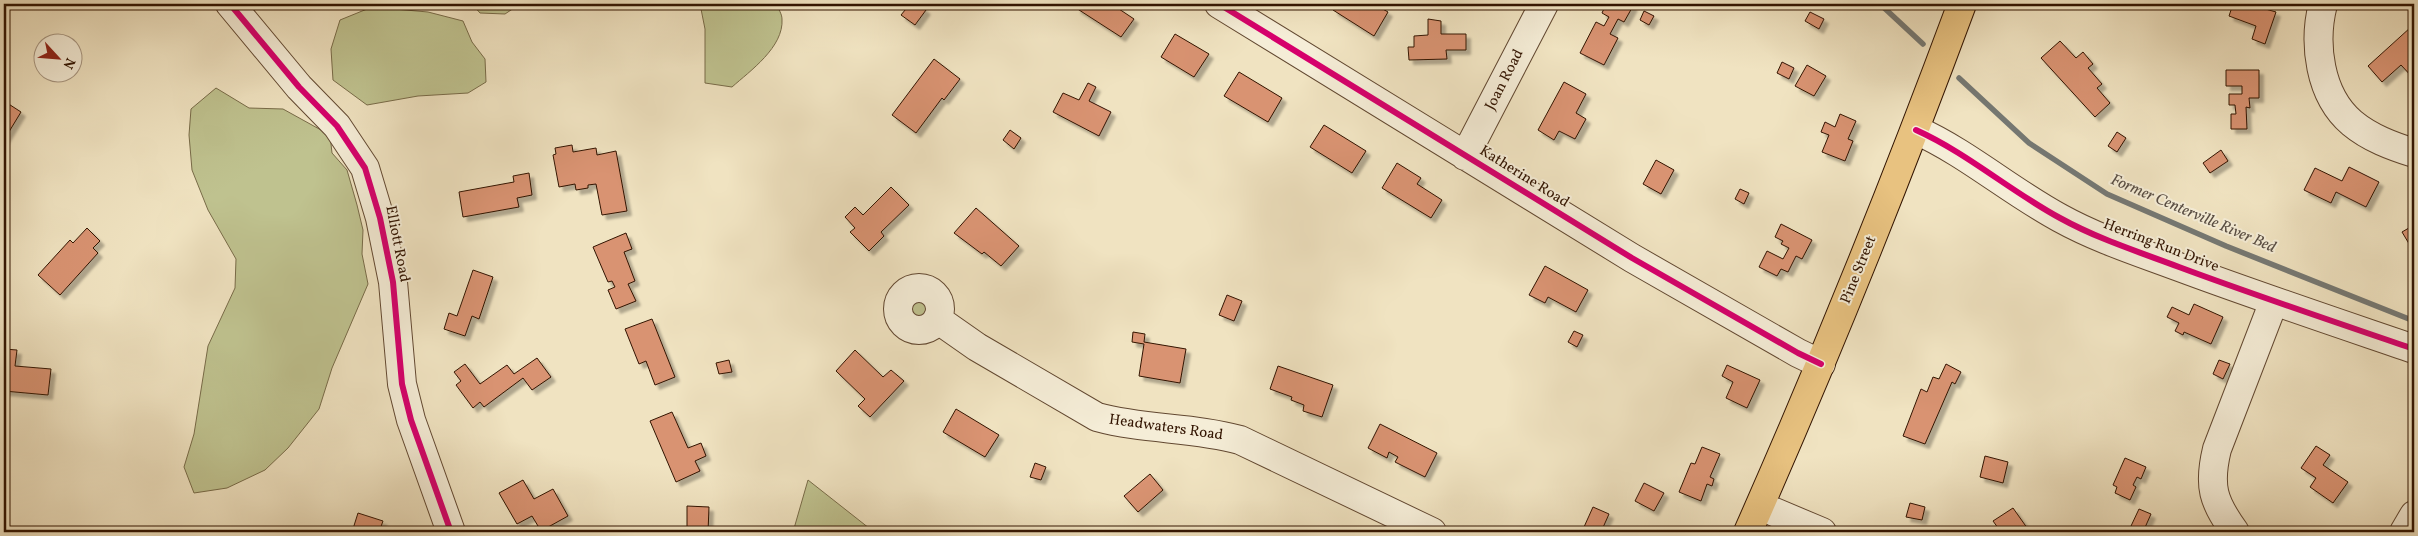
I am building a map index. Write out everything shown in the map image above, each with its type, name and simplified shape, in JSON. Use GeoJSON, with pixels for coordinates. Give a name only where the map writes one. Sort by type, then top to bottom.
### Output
{"type":"FeatureCollection","features":[{"type":"Feature","properties":{"kind":"main road","name":"Pine Street"},"geometry":{"type":"LineString","coordinates":[[1748,532],[1821,364],[1916,130],[1962,4]]}},
{"type":"Feature","properties":{"kind":"street","name":"Elliott Road"},"geometry":{"type":"LineString","coordinates":[[230,4],[299,87],[337,126],[365,168],[380,218],[393,282],[402,384],[411,420],[451,532]]}},
{"type":"Feature","properties":{"kind":"street","name":"Katherine Road"},"geometry":{"type":"LineString","coordinates":[[1219,4],[1632,258],[1798,353],[1821,364]]}},
{"type":"Feature","properties":{"kind":"street","name":"Joan Road"},"geometry":{"type":"LineString","coordinates":[[1466,156],[1544,4]]}},
{"type":"Feature","properties":{"kind":"street"},"geometry":{"type":"LineString","coordinates":[[2323,4],[2319,25],[2319,52],[2323,72],[2334,102],[2352,123],[2384,143],[2414,154]]}},
{"type":"Feature","properties":{"kind":"street","name":"Herring Run Drive"},"geometry":{"type":"LineString","coordinates":[[1916,130],[1944,142],[2023,197],[2061,219],[2113,242],[2274,301],[2414,349]]}},
{"type":"Feature","properties":{"kind":"street"},"geometry":{"type":"LineString","coordinates":[[2235,532],[2219,508],[2211,472],[2217,449],[2274,301]]}},
{"type":"Feature","properties":{"kind":"street","name":"Headwaters Road"},"geometry":{"type":"LineString","coordinates":[[937,319],[1010,367],[1097,417],[1120,422],[1212,433],[1240,440],[1432,532]]}},
{"type":"Feature","properties":{"kind":"street"},"geometry":{"type":"LineString","coordinates":[[1760,506],[1822,532]]}},
{"type":"Feature","properties":{"kind":"street"},"geometry":{"type":"LineString","coordinates":[[2404,532],[2414,515]]}},
{"type":"Feature","properties":{"kind":"green space"},"geometry":{"type":"Polygon","coordinates":[[[472,4],[520,4],[505,14],[480,13],[472,4]]]}},
{"type":"Feature","properties":{"kind":"green space"},"geometry":{"type":"Polygon","coordinates":[[[700,4],[776,4],[781,13],[781,29],[772,49],[765,58],[732,87],[705,83],[705,29],[700,4]]]}},
{"type":"Feature","properties":{"kind":"green space"},"geometry":{"type":"Polygon","coordinates":[[[372,7],[428,12],[463,21],[472,42],[485,59],[486,82],[468,93],[418,96],[367,105],[333,80],[331,49],[340,20],[372,7]]]}},
{"type":"Feature","properties":{"kind":"green space"},"geometry":{"type":"Polygon","coordinates":[[[216,88],[249,108],[283,109],[330,135],[332,153],[347,170],[357,205],[363,230],[362,254],[368,284],[332,368],[319,409],[288,448],[265,470],[227,488],[194,493],[184,467],[194,434],[208,346],[235,288],[236,259],[208,210],[192,170],[189,135],[191,109],[216,88]]]}},
{"type":"Feature","properties":{"kind":"green space"},"geometry":{"type":"Polygon","coordinates":[[[919,296],[928,300],[932,309],[928,318],[919,322],[910,318],[906,309],[910,300],[919,296]]]}},
{"type":"Feature","properties":{"kind":"green space"},"geometry":{"type":"Polygon","coordinates":[[[808,480],[874,532],[793,532],[808,480]]]}},
{"type":"Feature","properties":{"kind":"building"},"geometry":{"type":"Polygon","coordinates":[[[910,4],[918,4],[926,10],[915,25],[901,15],[910,4]]]}},
{"type":"Feature","properties":{"kind":"building"},"geometry":{"type":"Polygon","coordinates":[[[1079,4],[1114,4],[1134,19],[1121,37],[1076,8],[1079,4]]]}},
{"type":"Feature","properties":{"kind":"building"},"geometry":{"type":"Polygon","coordinates":[[[1337,4],[1374,4],[1388,12],[1374,36],[1333,10],[1337,4]]]}},
{"type":"Feature","properties":{"kind":"building"},"geometry":{"type":"Polygon","coordinates":[[[1606,4],[1629,4],[1633,6],[1624,22],[1618,19],[1610,34],[1618,38],[1604,65],[1580,53],[1596,22],[1604,26],[1609,17],[1602,13],[1606,4]]]}},
{"type":"Feature","properties":{"kind":"building"},"geometry":{"type":"Polygon","coordinates":[[[2233,4],[2264,4],[2262,8],[2276,12],[2265,44],[2252,39],[2256,26],[2229,16],[2233,4]]]}},
{"type":"Feature","properties":{"kind":"building"},"geometry":{"type":"Polygon","coordinates":[[[1644,11],[1654,16],[1649,25],[1640,20],[1644,11]]]}},
{"type":"Feature","properties":{"kind":"building"},"geometry":{"type":"Polygon","coordinates":[[[1810,12],[1824,19],[1819,29],[1805,21],[1810,12]]]}},
{"type":"Feature","properties":{"kind":"building"},"geometry":{"type":"Polygon","coordinates":[[[1428,19],[1441,21],[1441,34],[1466,34],[1466,50],[1446,50],[1447,59],[1409,60],[1408,47],[1414,47],[1414,36],[1428,35],[1428,19]]]}},
{"type":"Feature","properties":{"kind":"building"},"geometry":{"type":"Polygon","coordinates":[[[2411,27],[2414,31],[2414,79],[2401,65],[2382,82],[2368,66],[2411,27]]]}},
{"type":"Feature","properties":{"kind":"building"},"geometry":{"type":"Polygon","coordinates":[[[1175,34],[1209,54],[1194,77],[1161,57],[1175,34]]]}},
{"type":"Feature","properties":{"kind":"building"},"geometry":{"type":"Polygon","coordinates":[[[2060,41],[2076,58],[2083,52],[2093,64],[2088,68],[2102,84],[2097,88],[2110,103],[2095,117],[2041,58],[2060,41]]]}},
{"type":"Feature","properties":{"kind":"building"},"geometry":{"type":"Polygon","coordinates":[[[934,59],[960,79],[944,100],[942,98],[916,133],[892,115],[934,59]]]}},
{"type":"Feature","properties":{"kind":"building"},"geometry":{"type":"Polygon","coordinates":[[[1782,62],[1794,68],[1789,79],[1777,73],[1782,62]]]}},
{"type":"Feature","properties":{"kind":"building"},"geometry":{"type":"Polygon","coordinates":[[[1807,65],[1826,76],[1814,96],[1795,86],[1807,65]]]}},
{"type":"Feature","properties":{"kind":"building"},"geometry":{"type":"Polygon","coordinates":[[[2226,70],[2259,70],[2259,98],[2249,98],[2250,108],[2246,107],[2247,129],[2231,129],[2231,114],[2236,114],[2235,105],[2229,105],[2229,94],[2242,94],[2242,86],[2226,86],[2226,70]]]}},
{"type":"Feature","properties":{"kind":"building"},"geometry":{"type":"Polygon","coordinates":[[[1239,72],[1282,98],[1268,122],[1224,96],[1239,72]]]}},
{"type":"Feature","properties":{"kind":"building"},"geometry":{"type":"Polygon","coordinates":[[[1564,82],[1586,94],[1576,113],[1586,119],[1575,139],[1559,131],[1554,140],[1538,130],[1564,82]]]}},
{"type":"Feature","properties":{"kind":"building"},"geometry":{"type":"Polygon","coordinates":[[[1088,83],[1096,87],[1089,101],[1111,112],[1099,136],[1053,112],[1063,93],[1079,100],[1088,83]]]}},
{"type":"Feature","properties":{"kind":"building"},"geometry":{"type":"Polygon","coordinates":[[[4,101],[21,112],[4,140],[4,101]]]}},
{"type":"Feature","properties":{"kind":"building"},"geometry":{"type":"Polygon","coordinates":[[[1840,114],[1856,121],[1848,139],[1853,141],[1845,161],[1822,152],[1829,135],[1821,132],[1825,122],[1835,127],[1840,114]]]}},
{"type":"Feature","properties":{"kind":"building"},"geometry":{"type":"Polygon","coordinates":[[[1324,125],[1366,151],[1352,173],[1310,147],[1324,125]]]}},
{"type":"Feature","properties":{"kind":"building"},"geometry":{"type":"Polygon","coordinates":[[[1010,130],[1021,138],[1014,149],[1003,140],[1010,130]]]}},
{"type":"Feature","properties":{"kind":"building"},"geometry":{"type":"Polygon","coordinates":[[[2117,132],[2126,138],[2117,152],[2108,146],[2117,132]]]}},
{"type":"Feature","properties":{"kind":"building"},"geometry":{"type":"Polygon","coordinates":[[[572,145],[573,152],[596,148],[597,155],[616,151],[627,211],[602,215],[596,184],[588,185],[588,188],[576,190],[575,184],[559,187],[553,155],[556,154],[555,148],[572,145]]]}},
{"type":"Feature","properties":{"kind":"building"},"geometry":{"type":"Polygon","coordinates":[[[2221,150],[2228,161],[2210,173],[2203,163],[2221,150]]]}},
{"type":"Feature","properties":{"kind":"building"},"geometry":{"type":"Polygon","coordinates":[[[1656,160],[1674,170],[1661,194],[1643,184],[1656,160]]]}},
{"type":"Feature","properties":{"kind":"building"},"geometry":{"type":"Polygon","coordinates":[[[1397,163],[1421,178],[1417,184],[1442,200],[1431,218],[1382,188],[1397,163]]]}},
{"type":"Feature","properties":{"kind":"building"},"geometry":{"type":"Polygon","coordinates":[[[2349,167],[2379,182],[2366,207],[2336,192],[2331,203],[2304,190],[2315,168],[2342,181],[2349,167]]]}},
{"type":"Feature","properties":{"kind":"building"},"geometry":{"type":"Polygon","coordinates":[[[529,173],[532,195],[517,198],[519,207],[463,217],[459,192],[514,182],[513,176],[529,173]]]}},
{"type":"Feature","properties":{"kind":"building"},"geometry":{"type":"Polygon","coordinates":[[[891,187],[909,205],[881,232],[884,236],[869,251],[850,232],[855,228],[845,217],[855,207],[863,215],[891,187]]]}},
{"type":"Feature","properties":{"kind":"building"},"geometry":{"type":"Polygon","coordinates":[[[1740,189],[1749,193],[1744,204],[1735,199],[1740,189]]]}},
{"type":"Feature","properties":{"kind":"building"},"geometry":{"type":"Polygon","coordinates":[[[976,208],[1019,246],[1001,266],[984,252],[982,254],[954,233],[976,208]]]}},
{"type":"Feature","properties":{"kind":"building"},"geometry":{"type":"Polygon","coordinates":[[[1781,224],[1812,240],[1802,259],[1796,256],[1788,272],[1781,269],[1777,276],[1759,267],[1767,251],[1783,259],[1789,248],[1781,244],[1783,241],[1775,237],[1781,224]]]}},
{"type":"Feature","properties":{"kind":"building"},"geometry":{"type":"Polygon","coordinates":[[[2414,225],[2414,252],[2402,232],[2414,225]]]}},
{"type":"Feature","properties":{"kind":"building"},"geometry":{"type":"Polygon","coordinates":[[[87,228],[100,241],[93,248],[98,253],[60,295],[38,275],[70,240],[73,243],[87,228]]]}},
{"type":"Feature","properties":{"kind":"building"},"geometry":{"type":"Polygon","coordinates":[[[626,233],[632,249],[624,252],[635,281],[628,284],[636,301],[616,309],[608,290],[615,287],[612,281],[608,282],[593,247],[626,233]]]}},
{"type":"Feature","properties":{"kind":"building"},"geometry":{"type":"Polygon","coordinates":[[[1545,266],[1588,290],[1576,312],[1548,297],[1545,303],[1529,295],[1545,266]]]}},
{"type":"Feature","properties":{"kind":"building"},"geometry":{"type":"Polygon","coordinates":[[[473,270],[493,277],[479,319],[472,316],[465,336],[444,329],[449,313],[457,316],[473,270]]]}},
{"type":"Feature","properties":{"kind":"building"},"geometry":{"type":"Polygon","coordinates":[[[1227,295],[1242,301],[1234,321],[1219,315],[1227,295]]]}},
{"type":"Feature","properties":{"kind":"building"},"geometry":{"type":"Polygon","coordinates":[[[2194,304],[2223,317],[2211,344],[2184,332],[2183,335],[2175,331],[2179,323],[2167,317],[2172,307],[2189,315],[2194,304]]]}},
{"type":"Feature","properties":{"kind":"building"},"geometry":{"type":"Polygon","coordinates":[[[652,319],[675,377],[655,385],[646,361],[639,364],[625,329],[652,319]]]}},
{"type":"Feature","properties":{"kind":"building"},"geometry":{"type":"Polygon","coordinates":[[[1574,331],[1583,335],[1577,347],[1568,342],[1574,331]]]}},
{"type":"Feature","properties":{"kind":"building"},"geometry":{"type":"Polygon","coordinates":[[[1133,332],[1145,334],[1144,342],[1186,349],[1180,383],[1139,376],[1144,344],[1132,342],[1133,332]]]}},
{"type":"Feature","properties":{"kind":"building"},"geometry":{"type":"Polygon","coordinates":[[[4,349],[17,350],[15,366],[51,369],[48,395],[4,391],[4,349]]]}},
{"type":"Feature","properties":{"kind":"building"},"geometry":{"type":"Polygon","coordinates":[[[855,350],[883,377],[891,370],[904,381],[870,417],[858,406],[865,399],[836,371],[855,350]]]}},
{"type":"Feature","properties":{"kind":"building"},"geometry":{"type":"Polygon","coordinates":[[[537,358],[551,377],[532,390],[523,378],[484,407],[480,402],[473,408],[456,385],[461,381],[454,372],[465,364],[480,384],[507,365],[514,374],[537,358]]]}},
{"type":"Feature","properties":{"kind":"building"},"geometry":{"type":"Polygon","coordinates":[[[729,360],[732,372],[719,374],[716,363],[729,360]]]}},
{"type":"Feature","properties":{"kind":"building"},"geometry":{"type":"Polygon","coordinates":[[[2219,360],[2230,364],[2223,379],[2213,374],[2219,360]]]}},
{"type":"Feature","properties":{"kind":"building"},"geometry":{"type":"Polygon","coordinates":[[[1946,364],[1961,372],[1955,384],[1952,382],[1925,444],[1903,436],[1921,389],[1927,392],[1933,377],[1939,379],[1946,364]]]}},
{"type":"Feature","properties":{"kind":"building"},"geometry":{"type":"Polygon","coordinates":[[[1727,365],[1760,380],[1747,408],[1726,398],[1733,382],[1722,376],[1727,365]]]}},
{"type":"Feature","properties":{"kind":"building"},"geometry":{"type":"Polygon","coordinates":[[[1278,366],[1333,385],[1322,417],[1303,411],[1304,405],[1291,400],[1292,397],[1270,389],[1278,366]]]}},
{"type":"Feature","properties":{"kind":"building"},"geometry":{"type":"Polygon","coordinates":[[[956,409],[999,435],[985,457],[943,432],[956,409]]]}},
{"type":"Feature","properties":{"kind":"building"},"geometry":{"type":"Polygon","coordinates":[[[672,412],[688,448],[701,443],[706,456],[695,461],[700,471],[676,482],[650,421],[672,412]]]}},
{"type":"Feature","properties":{"kind":"building"},"geometry":{"type":"Polygon","coordinates":[[[1380,424],[1437,453],[1425,477],[1395,462],[1398,457],[1389,452],[1387,458],[1368,448],[1380,424]]]}},
{"type":"Feature","properties":{"kind":"building"},"geometry":{"type":"Polygon","coordinates":[[[2316,446],[2330,455],[2323,465],[2348,482],[2333,503],[2310,487],[2316,478],[2301,468],[2316,446]]]}},
{"type":"Feature","properties":{"kind":"building"},"geometry":{"type":"Polygon","coordinates":[[[1702,447],[1720,454],[1710,477],[1714,479],[1712,486],[1707,484],[1701,501],[1679,492],[1691,463],[1695,464],[1702,447]]]}},
{"type":"Feature","properties":{"kind":"building"},"geometry":{"type":"Polygon","coordinates":[[[1985,456],[2008,462],[2003,483],[1980,477],[1985,456]]]}},
{"type":"Feature","properties":{"kind":"building"},"geometry":{"type":"Polygon","coordinates":[[[2125,458],[2146,467],[2141,479],[2137,477],[2133,485],[2136,487],[2130,500],[2115,493],[2117,487],[2113,485],[2125,458]]]}},
{"type":"Feature","properties":{"kind":"building"},"geometry":{"type":"Polygon","coordinates":[[[1035,463],[1046,467],[1041,480],[1030,477],[1035,463]]]}},
{"type":"Feature","properties":{"kind":"building"},"geometry":{"type":"Polygon","coordinates":[[[1150,474],[1163,490],[1138,512],[1124,496],[1150,474]]]}},
{"type":"Feature","properties":{"kind":"building"},"geometry":{"type":"Polygon","coordinates":[[[523,480],[534,499],[553,489],[568,516],[541,531],[532,516],[517,524],[499,493],[523,480]]]}},
{"type":"Feature","properties":{"kind":"building"},"geometry":{"type":"Polygon","coordinates":[[[1644,483],[1664,493],[1654,511],[1635,501],[1644,483]]]}},
{"type":"Feature","properties":{"kind":"building"},"geometry":{"type":"Polygon","coordinates":[[[1910,503],[1925,507],[1922,520],[1906,517],[1910,503]]]}},
{"type":"Feature","properties":{"kind":"building"},"geometry":{"type":"Polygon","coordinates":[[[687,506],[709,507],[708,532],[687,532],[687,506]]]}},
{"type":"Feature","properties":{"kind":"building"},"geometry":{"type":"Polygon","coordinates":[[[1593,507],[1609,514],[1601,532],[1592,532],[1584,527],[1593,507]]]}},
{"type":"Feature","properties":{"kind":"building"},"geometry":{"type":"Polygon","coordinates":[[[2013,508],[2030,532],[2001,532],[1993,521],[2013,508]]]}},
{"type":"Feature","properties":{"kind":"building"},"geometry":{"type":"Polygon","coordinates":[[[2139,509],[2151,514],[2143,532],[2131,526],[2139,509]]]}},
{"type":"Feature","properties":{"kind":"building"},"geometry":{"type":"Polygon","coordinates":[[[358,513],[383,521],[379,532],[352,532],[358,513]]]}},
{"type":"Feature","properties":{"kind":"waterway","name":"Former Centerville River Bed"},"geometry":{"type":"LineString","coordinates":[[1880,4],[1923,44]]}},
{"type":"Feature","properties":{"kind":"waterway","name":"Former Centerville River Bed"},"geometry":{"type":"LineString","coordinates":[[1959,78],[2029,143],[2107,194],[2226,246],[2414,321]]}},
{"type":"Feature","properties":{"kind":"cycle path"},"geometry":{"type":"LineString","coordinates":[[230,4],[299,87],[337,126],[365,168],[380,218],[393,282],[402,384],[411,420],[451,532]]}},
{"type":"Feature","properties":{"kind":"cycle path"},"geometry":{"type":"LineString","coordinates":[[1219,4],[1632,258],[1798,353],[1821,364]]}},
{"type":"Feature","properties":{"kind":"cycle path"},"geometry":{"type":"LineString","coordinates":[[1916,130],[1935,139],[2060,218],[2104,239],[2414,349]]}}]}
